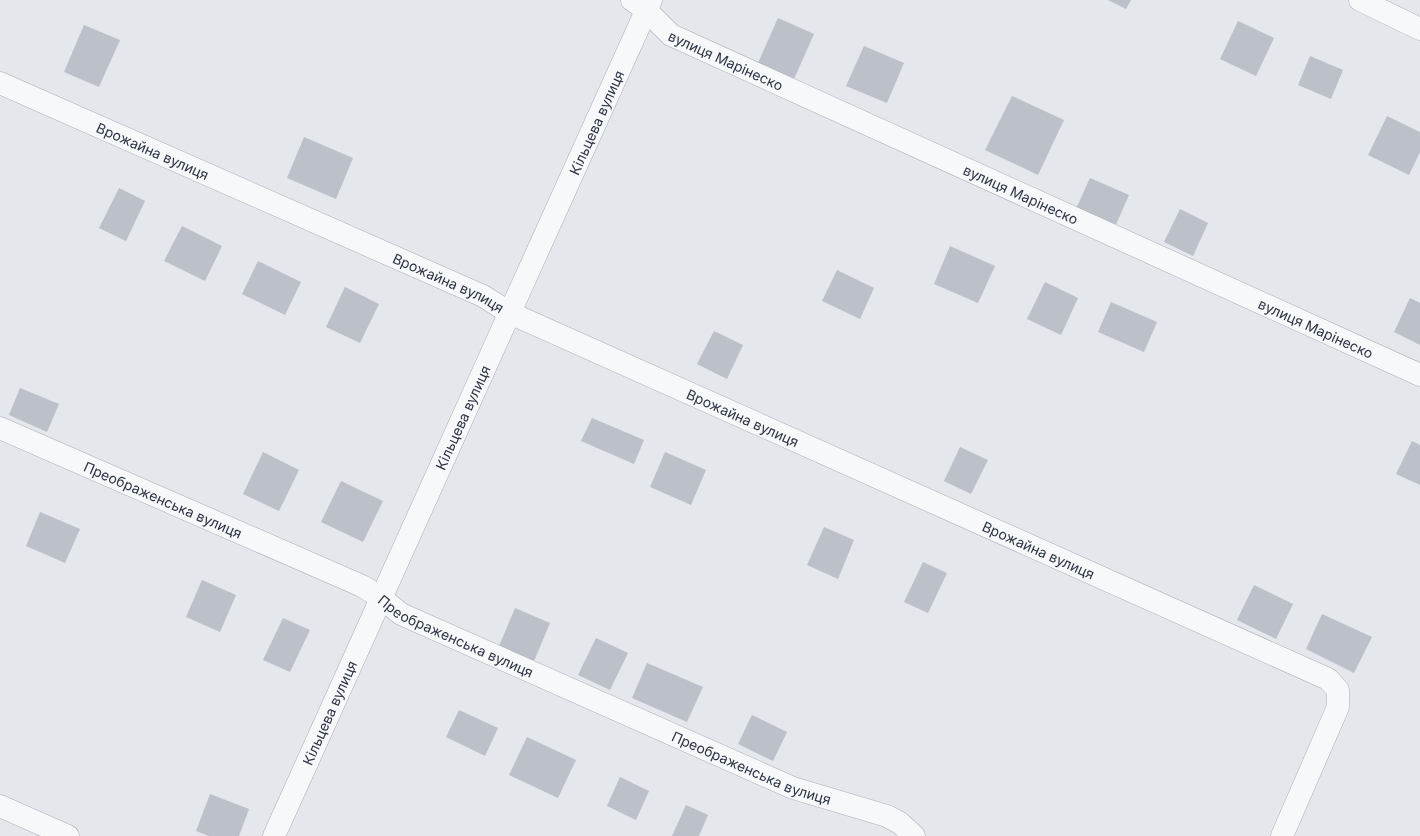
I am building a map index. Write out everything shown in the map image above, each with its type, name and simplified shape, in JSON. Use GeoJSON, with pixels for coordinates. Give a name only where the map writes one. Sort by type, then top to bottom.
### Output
{"type":"FeatureCollection","features":[{"type":"Feature","properties":{"kind":"street"},"geometry":{"type":"LineString","coordinates":[[1360,0],[1420,29]]}},
{"type":"Feature","properties":{"kind":"street","name":"Кільцева вулиця"},"geometry":{"type":"LineString","coordinates":[[274,836],[380,597],[510,313],[643,4]]}},
{"type":"Feature","properties":{"kind":"street","name":"вулиця Марінеско"},"geometry":{"type":"LineString","coordinates":[[643,4],[672,35],[1420,375]]}},
{"type":"Feature","properties":{"kind":"street","name":"Врожайна вулиця"},"geometry":{"type":"LineString","coordinates":[[0,83],[483,296],[510,313],[1328,678],[1338,690],[1338,707],[1282,836]]}},
{"type":"Feature","properties":{"kind":"street","name":"Преображенська вулиця"},"geometry":{"type":"LineString","coordinates":[[0,428],[354,583],[380,597],[401,614],[793,788],[887,816],[900,823],[914,836]]}},
{"type":"Feature","properties":{"kind":"street"},"geometry":{"type":"LineString","coordinates":[[0,806],[68,836]]}},
{"type":"Feature","properties":{"kind":"building"},"geometry":{"type":"Polygon","coordinates":[[[1108,0],[1131,0],[1126,9],[1108,0]]]}},
{"type":"Feature","properties":{"kind":"building"},"geometry":{"type":"Polygon","coordinates":[[[778,18],[814,34],[794,79],[758,63],[778,18]]]}},
{"type":"Feature","properties":{"kind":"building"},"geometry":{"type":"Polygon","coordinates":[[[1238,21],[1274,38],[1256,76],[1220,59],[1238,21]]]}},
{"type":"Feature","properties":{"kind":"building"},"geometry":{"type":"Polygon","coordinates":[[[84,25],[120,40],[99,87],[64,72],[84,25]]]}},
{"type":"Feature","properties":{"kind":"building"},"geometry":{"type":"Polygon","coordinates":[[[864,46],[904,63],[887,103],[846,86],[864,46]]]}},
{"type":"Feature","properties":{"kind":"building"},"geometry":{"type":"Polygon","coordinates":[[[1310,56],[1343,70],[1331,99],[1298,85],[1310,56]]]}},
{"type":"Feature","properties":{"kind":"building"},"geometry":{"type":"Polygon","coordinates":[[[1012,96],[1064,120],[1038,175],[985,150],[1012,96]]]}},
{"type":"Feature","properties":{"kind":"building"},"geometry":{"type":"Polygon","coordinates":[[[1387,116],[1420,132],[1420,152],[1409,175],[1368,155],[1387,116]]]}},
{"type":"Feature","properties":{"kind":"building"},"geometry":{"type":"Polygon","coordinates":[[[304,137],[353,158],[336,199],[287,178],[304,137]]]}},
{"type":"Feature","properties":{"kind":"building"},"geometry":{"type":"Polygon","coordinates":[[[1090,178],[1129,195],[1114,229],[1075,211],[1090,178]]]}},
{"type":"Feature","properties":{"kind":"building"},"geometry":{"type":"Polygon","coordinates":[[[119,188],[145,201],[126,241],[99,228],[119,188]]]}},
{"type":"Feature","properties":{"kind":"building"},"geometry":{"type":"Polygon","coordinates":[[[1180,209],[1208,223],[1193,256],[1164,242],[1180,209]]]}},
{"type":"Feature","properties":{"kind":"building"},"geometry":{"type":"Polygon","coordinates":[[[182,226],[222,246],[205,281],[164,261],[182,226]]]}},
{"type":"Feature","properties":{"kind":"building"},"geometry":{"type":"Polygon","coordinates":[[[950,246],[995,266],[978,303],[934,284],[950,246]]]}},
{"type":"Feature","properties":{"kind":"building"},"geometry":{"type":"Polygon","coordinates":[[[258,261],[301,282],[285,315],[242,294],[258,261]]]}},
{"type":"Feature","properties":{"kind":"building"},"geometry":{"type":"Polygon","coordinates":[[[837,270],[874,288],[860,319],[822,301],[837,270]]]}},
{"type":"Feature","properties":{"kind":"building"},"geometry":{"type":"Polygon","coordinates":[[[1045,282],[1078,298],[1061,335],[1027,319],[1045,282]]]}},
{"type":"Feature","properties":{"kind":"building"},"geometry":{"type":"Polygon","coordinates":[[[345,287],[379,304],[360,343],[326,327],[345,287]]]}},
{"type":"Feature","properties":{"kind":"building"},"geometry":{"type":"Polygon","coordinates":[[[1410,298],[1420,303],[1420,345],[1394,332],[1410,298]]]}},
{"type":"Feature","properties":{"kind":"building"},"geometry":{"type":"Polygon","coordinates":[[[1111,302],[1157,322],[1144,352],[1098,332],[1111,302]]]}},
{"type":"Feature","properties":{"kind":"building"},"geometry":{"type":"Polygon","coordinates":[[[714,331],[743,345],[727,379],[697,364],[714,331]]]}},
{"type":"Feature","properties":{"kind":"building"},"geometry":{"type":"Polygon","coordinates":[[[20,388],[59,404],[47,432],[9,415],[20,388]]]}},
{"type":"Feature","properties":{"kind":"building"},"geometry":{"type":"Polygon","coordinates":[[[592,418],[644,440],[634,464],[581,441],[592,418]]]}},
{"type":"Feature","properties":{"kind":"building"},"geometry":{"type":"Polygon","coordinates":[[[1412,441],[1420,445],[1420,485],[1396,474],[1412,441]]]}},
{"type":"Feature","properties":{"kind":"building"},"geometry":{"type":"Polygon","coordinates":[[[960,447],[988,460],[971,494],[944,481],[960,447]]]}},
{"type":"Feature","properties":{"kind":"building"},"geometry":{"type":"Polygon","coordinates":[[[263,452],[299,470],[279,511],[243,494],[263,452]]]}},
{"type":"Feature","properties":{"kind":"building"},"geometry":{"type":"Polygon","coordinates":[[[665,452],[706,470],[691,505],[650,487],[665,452]]]}},
{"type":"Feature","properties":{"kind":"building"},"geometry":{"type":"Polygon","coordinates":[[[341,481],[383,501],[363,542],[321,522],[341,481]]]}},
{"type":"Feature","properties":{"kind":"building"},"geometry":{"type":"Polygon","coordinates":[[[40,512],[80,529],[65,563],[26,546],[40,512]]]}},
{"type":"Feature","properties":{"kind":"building"},"geometry":{"type":"Polygon","coordinates":[[[824,527],[854,540],[838,579],[807,565],[824,527]]]}},
{"type":"Feature","properties":{"kind":"building"},"geometry":{"type":"Polygon","coordinates":[[[923,562],[947,573],[928,613],[904,602],[923,562]]]}},
{"type":"Feature","properties":{"kind":"building"},"geometry":{"type":"Polygon","coordinates":[[[202,580],[236,595],[220,632],[186,617],[202,580]]]}},
{"type":"Feature","properties":{"kind":"building"},"geometry":{"type":"Polygon","coordinates":[[[1254,585],[1293,604],[1276,639],[1237,620],[1254,585]]]}},
{"type":"Feature","properties":{"kind":"building"},"geometry":{"type":"Polygon","coordinates":[[[515,608],[550,623],[534,661],[499,646],[515,608]]]}},
{"type":"Feature","properties":{"kind":"building"},"geometry":{"type":"Polygon","coordinates":[[[1322,614],[1372,637],[1354,673],[1306,649],[1322,614]]]}},
{"type":"Feature","properties":{"kind":"building"},"geometry":{"type":"Polygon","coordinates":[[[283,618],[310,630],[290,672],[263,660],[283,618]]]}},
{"type":"Feature","properties":{"kind":"building"},"geometry":{"type":"Polygon","coordinates":[[[596,638],[628,653],[610,690],[578,675],[596,638]]]}},
{"type":"Feature","properties":{"kind":"building"},"geometry":{"type":"Polygon","coordinates":[[[647,663],[703,687],[687,722],[632,698],[647,663]]]}},
{"type":"Feature","properties":{"kind":"building"},"geometry":{"type":"Polygon","coordinates":[[[459,710],[498,728],[485,756],[446,737],[459,710]]]}},
{"type":"Feature","properties":{"kind":"building"},"geometry":{"type":"Polygon","coordinates":[[[752,715],[787,732],[773,761],[738,744],[752,715]]]}},
{"type":"Feature","properties":{"kind":"building"},"geometry":{"type":"Polygon","coordinates":[[[527,737],[576,760],[558,798],[509,775],[527,737]]]}},
{"type":"Feature","properties":{"kind":"building"},"geometry":{"type":"Polygon","coordinates":[[[620,777],[649,791],[636,820],[607,806],[620,777]]]}},
{"type":"Feature","properties":{"kind":"building"},"geometry":{"type":"Polygon","coordinates":[[[210,794],[249,809],[239,836],[209,836],[196,831],[210,794]]]}},
{"type":"Feature","properties":{"kind":"building"},"geometry":{"type":"Polygon","coordinates":[[[686,805],[708,815],[699,836],[672,836],[686,805]]]}}]}
